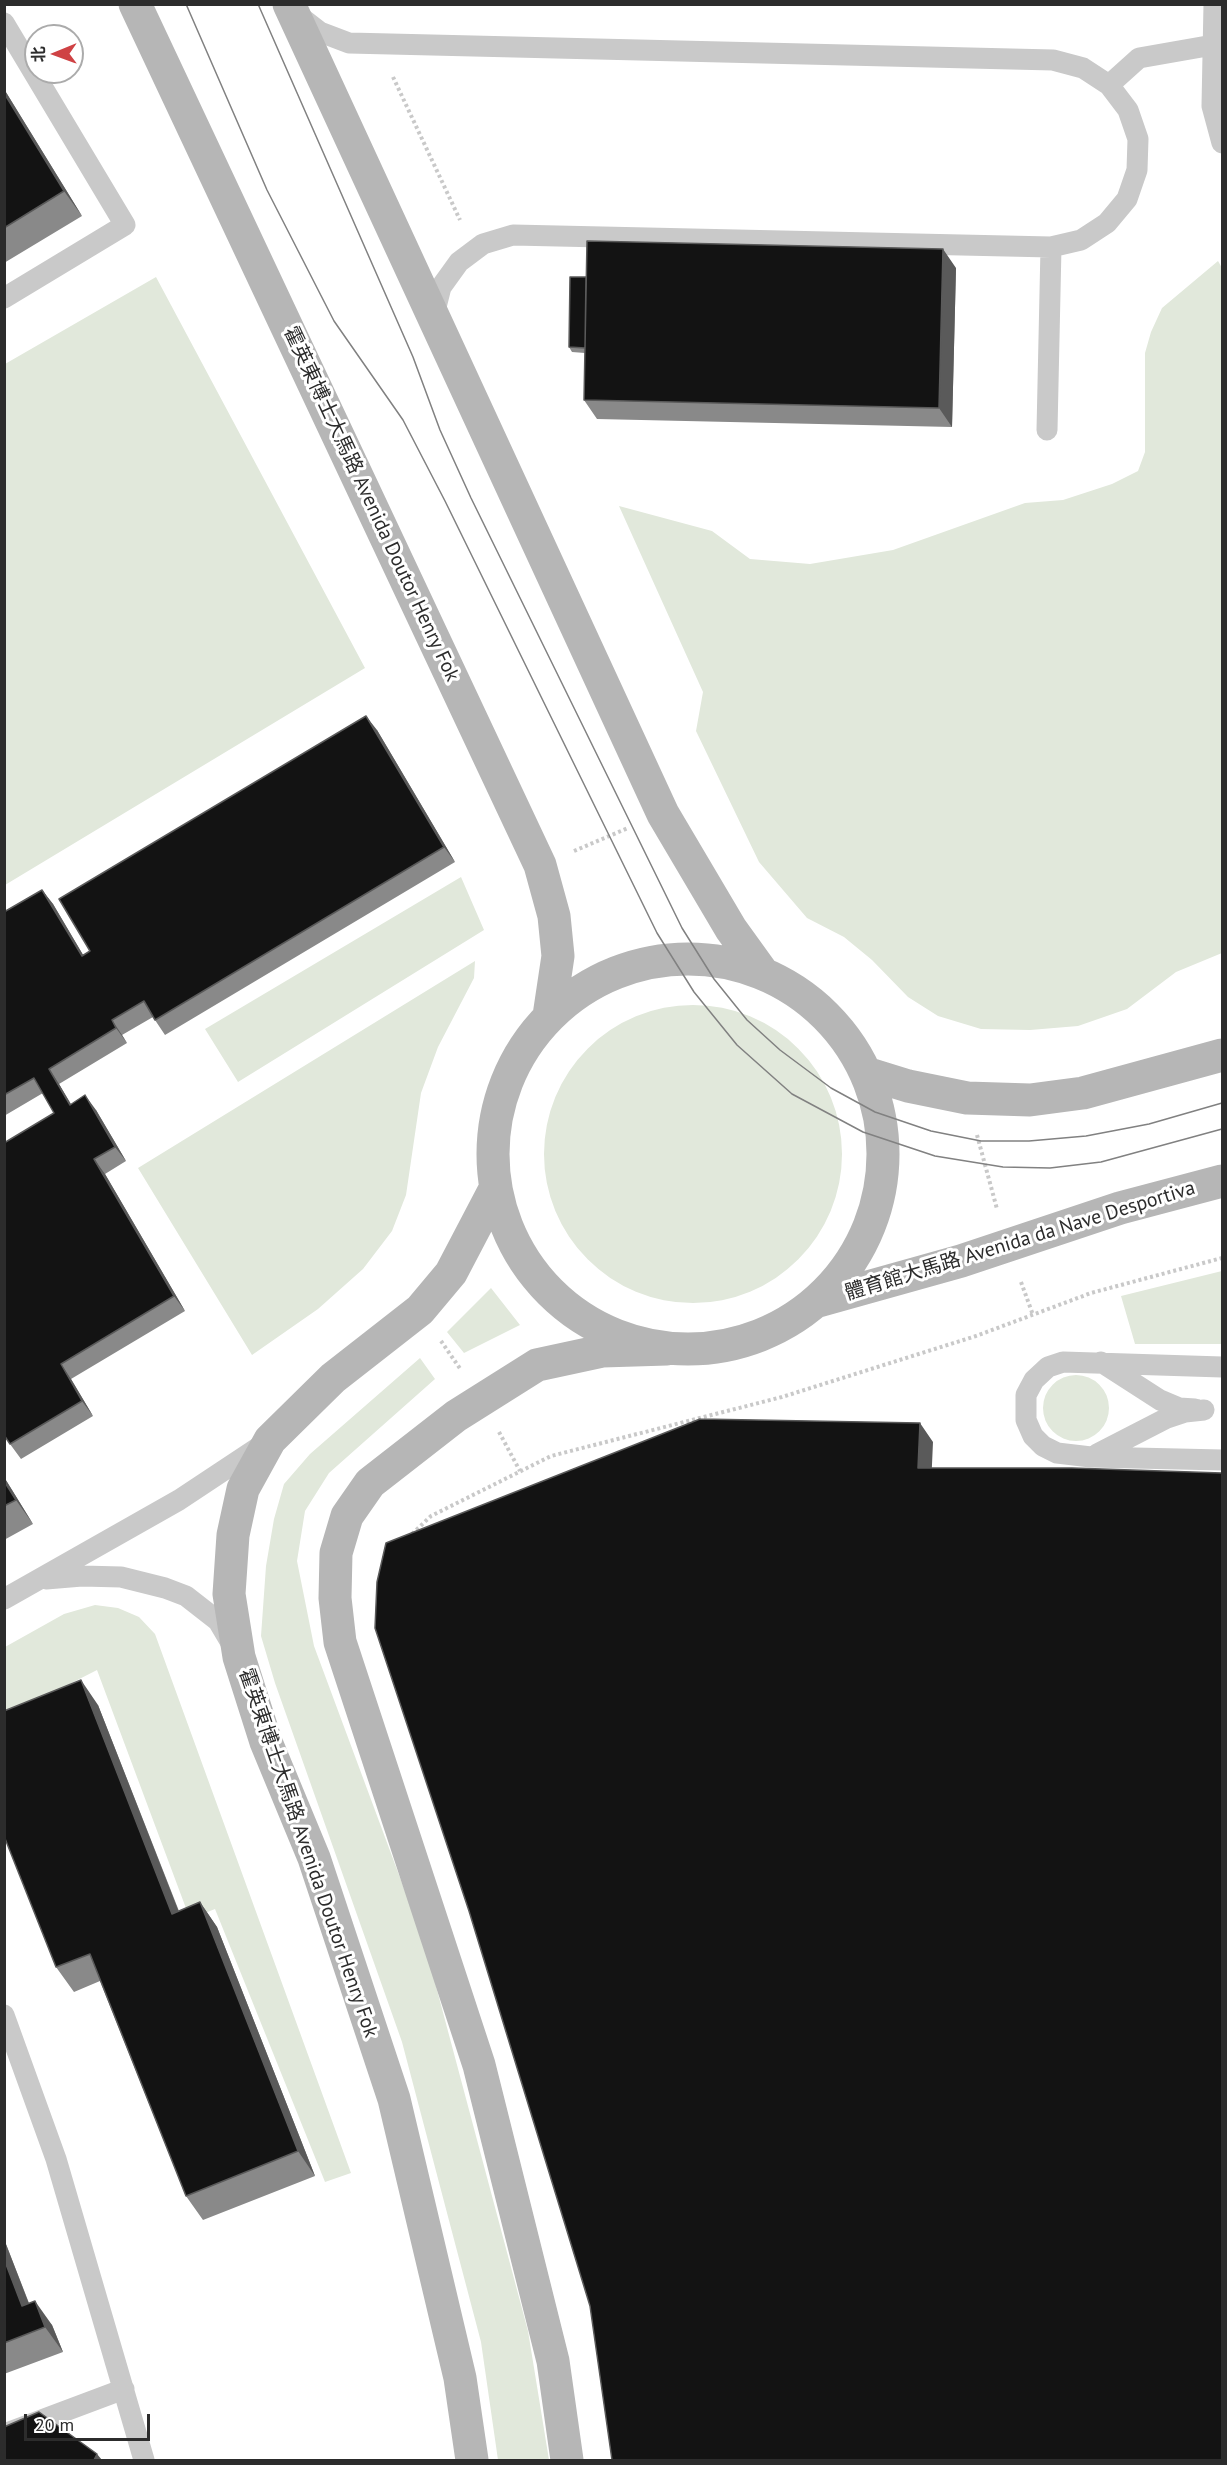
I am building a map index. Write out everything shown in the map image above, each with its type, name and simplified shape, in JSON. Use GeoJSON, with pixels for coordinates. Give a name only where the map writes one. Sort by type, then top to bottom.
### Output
{"type":"FeatureCollection","features":[{"type":"Feature","properties":{"kind":"main road","name":"霍英東博士大馬路 Avenida Doutor Henry Fok"},"geometry":{"type":"LineString","coordinates":[[135,4],[540,865],[554,916],[558,956],[549,1016]]}},
{"type":"Feature","properties":{"kind":"main road"},"geometry":{"type":"LineString","coordinates":[[290,4],[663,814],[730,929],[762,972]]}},
{"type":"Feature","properties":{"kind":"main road"},"geometry":{"type":"LineString","coordinates":[[567,2460],[553,2361],[479,2065],[340,1642],[335,1598],[336,1553],[347,1516],[370,1484],[456,1416],[537,1365],[602,1351],[720,1348],[772,1331],[818,1302],[845,1271],[867,1235],[879,1195],[883,1154],[879,1112],[866,1073],[840,1030],[805,996],[762,972],[706,958],[648,961],[595,981],[549,1016],[513,1067],[494,1126],[495,1189],[516,1248],[555,1298],[606,1333],[667,1349]]}},
{"type":"Feature","properties":{"kind":"main road"},"geometry":{"type":"LineString","coordinates":[[866,1073],[908,1086],[967,1098],[1029,1100],[1083,1093],[1222,1055]]}},
{"type":"Feature","properties":{"kind":"main road","name":"體育館大馬路 Avenida da Nave Desportiva"},"geometry":{"type":"LineString","coordinates":[[818,1302],[998,1249],[1120,1208],[1222,1181]]}},
{"type":"Feature","properties":{"kind":"main road","name":"霍英東博士大馬路 Avenida Doutor Henry Fok"},"geometry":{"type":"LineString","coordinates":[[472,2460],[460,2378],[394,2099],[314,1858],[266,1742],[239,1657],[229,1594],[233,1535],[243,1489],[270,1440],[333,1378],[420,1310],[451,1273],[495,1189]]}},
{"type":"Feature","properties":{"kind":"lane"},"geometry":{"type":"LineString","coordinates":[[290,4],[296,13],[320,32],[349,43],[1053,60],[1083,68],[1109,85],[1128,110],[1138,139],[1137,170],[1127,199],[1107,223],[1081,240],[1052,247],[513,235],[483,244],[459,262],[441,287],[434,315]]}},
{"type":"Feature","properties":{"kind":"lane"},"geometry":{"type":"LineString","coordinates":[[1214,4],[1218,46],[1212,106],[1222,143]]}},
{"type":"Feature","properties":{"kind":"lane"},"geometry":{"type":"LineString","coordinates":[[4,23],[126,225],[4,298]]}},
{"type":"Feature","properties":{"kind":"lane"},"geometry":{"type":"LineString","coordinates":[[1109,85],[1139,58],[1218,46]]}},
{"type":"Feature","properties":{"kind":"lane"},"geometry":{"type":"LineString","coordinates":[[1047,430],[1052,247]]}},
{"type":"Feature","properties":{"kind":"lane"},"geometry":{"type":"LineString","coordinates":[[1222,1367],[1063,1362],[1048,1367],[1034,1380],[1026,1395],[1026,1420],[1033,1436],[1042,1446],[1057,1453],[1091,1457],[1222,1460]]}},
{"type":"Feature","properties":{"kind":"lane"},"geometry":{"type":"LineString","coordinates":[[1091,1457],[1113,1448],[1167,1418],[1185,1412],[1204,1410],[1179,1408],[1160,1400],[1100,1362]]}},
{"type":"Feature","properties":{"kind":"lane"},"geometry":{"type":"LineString","coordinates":[[4,1599],[179,1500],[270,1440]]}},
{"type":"Feature","properties":{"kind":"lane"},"geometry":{"type":"LineString","coordinates":[[37,1580],[82,1576],[121,1577],[186,1596],[218,1621],[239,1657]]}},
{"type":"Feature","properties":{"kind":"lane"},"geometry":{"type":"LineString","coordinates":[[4,2015],[56,2159],[144,2460]]}},
{"type":"Feature","properties":{"kind":"lane"},"geometry":{"type":"LineString","coordinates":[[4,2434],[124,2390]]}},
{"type":"Feature","properties":{"kind":"path"},"geometry":{"type":"LineString","coordinates":[[377,44],[474,250]]}},
{"type":"Feature","properties":{"kind":"path"},"geometry":{"type":"LineString","coordinates":[[540,865],[663,814]]}},
{"type":"Feature","properties":{"kind":"path"},"geometry":{"type":"LineString","coordinates":[[407,1538],[431,1516],[551,1456],[782,1397],[976,1336],[1091,1293],[1222,1258]]}},
{"type":"Feature","properties":{"kind":"shaded area"},"geometry":{"type":"Polygon","coordinates":[[[1218,261],[1222,268],[1222,953],[1176,972],[1127,1009],[1078,1026],[1030,1030],[981,1029],[938,1016],[908,997],[872,960],[844,937],[807,918],[759,862],[696,731],[703,692],[619,506],[712,531],[750,559],[810,564],[893,550],[1025,503],[1063,500],[1112,484],[1138,471],[1145,452],[1145,353],[1151,332],[1162,308],[1218,261]]]}},
{"type":"Feature","properties":{"kind":"shaded area"},"geometry":{"type":"Polygon","coordinates":[[[156,277],[365,668],[5,885],[5,364],[156,277]]]}},
{"type":"Feature","properties":{"kind":"shaded area"},"geometry":{"type":"Polygon","coordinates":[[[461,877],[484,930],[238,1082],[205,1029],[461,877]]]}},
{"type":"Feature","properties":{"kind":"shaded area"},"geometry":{"type":"Polygon","coordinates":[[[475,961],[474,978],[438,1047],[421,1093],[406,1195],[392,1231],[363,1269],[318,1309],[252,1355],[138,1168],[475,961]]]}},
{"type":"Feature","properties":{"kind":"shaded area"},"geometry":{"type":"Polygon","coordinates":[[[693,1005],[722,1008],[750,1017],[776,1030],[798,1049],[817,1071],[830,1097],[839,1125],[842,1154],[839,1183],[830,1211],[817,1237],[798,1259],[776,1278],[750,1291],[722,1300],[693,1303],[664,1300],[636,1291],[610,1278],[588,1259],[569,1237],[556,1211],[547,1183],[544,1154],[547,1125],[556,1097],[569,1071],[588,1049],[610,1030],[636,1017],[664,1008],[693,1005]]]}},
{"type":"Feature","properties":{"kind":"shaded area"},"geometry":{"type":"Polygon","coordinates":[[[1222,1271],[1222,1344],[1135,1344],[1121,1296],[1222,1271]]]}},
{"type":"Feature","properties":{"kind":"shaded area"},"geometry":{"type":"Polygon","coordinates":[[[491,1288],[520,1325],[464,1353],[447,1332],[491,1288]]]}},
{"type":"Feature","properties":{"kind":"shaded area"},"geometry":{"type":"Polygon","coordinates":[[[420,1358],[435,1379],[329,1473],[305,1511],[297,1561],[314,1646],[425,1945],[528,2331],[549,2460],[498,2460],[481,2342],[402,2042],[275,1683],[261,1636],[266,1566],[274,1519],[284,1484],[310,1454],[420,1358]]]}},
{"type":"Feature","properties":{"kind":"shaded area"},"geometry":{"type":"Polygon","coordinates":[[[1076,1375],[1089,1378],[1099,1385],[1106,1395],[1109,1408],[1106,1421],[1099,1431],[1089,1438],[1076,1441],[1063,1438],[1053,1431],[1046,1421],[1043,1408],[1046,1395],[1053,1385],[1063,1378],[1076,1375]]]}},
{"type":"Feature","properties":{"kind":"shaded area"},"geometry":{"type":"Polygon","coordinates":[[[95,1605],[118,1608],[139,1617],[155,1634],[351,2173],[325,2182],[215,1909],[190,1919],[97,1670],[5,1717],[5,1647],[64,1614],[95,1605]]]}},
{"type":"Feature","properties":{"kind":"building"},"geometry":{"type":"Polygon","coordinates":[[[4,93],[64,191],[4,228],[4,93]]]}},
{"type":"Feature","properties":{"kind":"building"},"geometry":{"type":"Polygon","coordinates":[[[587,241],[943,249],[939,408],[584,400],[587,241]]]}},
{"type":"Feature","properties":{"kind":"building"},"geometry":{"type":"Polygon","coordinates":[[[570,277],[586,277],[585,348],[569,347],[570,277]]]}},
{"type":"Feature","properties":{"kind":"building"},"geometry":{"type":"Polygon","coordinates":[[[366,716],[444,847],[155,1020],[144,1001],[112,1020],[116,1028],[49,1069],[70,1105],[85,1095],[115,1147],[94,1159],[174,1296],[61,1364],[82,1401],[10,1444],[4,1435],[4,1143],[54,1113],[34,1078],[4,1095],[4,912],[42,890],[82,956],[90,951],[59,899],[366,716]]]}},
{"type":"Feature","properties":{"kind":"building"},"geometry":{"type":"Polygon","coordinates":[[[700,1419],[920,1423],[918,1468],[1072,1468],[1222,1473],[1222,2460],[612,2460],[590,2306],[469,1911],[375,1628],[377,1582],[386,1543],[700,1419]]]}},
{"type":"Feature","properties":{"kind":"building"},"geometry":{"type":"Polygon","coordinates":[[[4,1481],[16,1500],[4,1506],[4,1481]]]}},
{"type":"Feature","properties":{"kind":"building"},"geometry":{"type":"Polygon","coordinates":[[[81,1680],[172,1914],[200,1902],[298,2151],[186,2196],[90,1954],[56,1967],[4,1836],[4,1711],[81,1680]]]}},
{"type":"Feature","properties":{"kind":"building"},"geometry":{"type":"Polygon","coordinates":[[[4,2259],[22,2306],[35,2301],[45,2327],[4,2343],[4,2259]]]}},
{"type":"Feature","properties":{"kind":"building"},"geometry":{"type":"Polygon","coordinates":[[[39,2412],[97,2454],[94,2460],[4,2460],[4,2427],[39,2412]]]}},
{"type":"Feature","properties":{"kind":"tram line"},"geometry":{"type":"LineString","coordinates":[[186,4],[267,190],[334,321],[403,420],[657,933],[694,992],[737,1045],[792,1094],[863,1132],[935,1156],[1003,1167],[1050,1168],[1101,1162],[1222,1129]]}},
{"type":"Feature","properties":{"kind":"tram line"},"geometry":{"type":"LineString","coordinates":[[258,4],[413,357],[440,430],[471,498],[682,928],[714,979],[747,1020],[780,1050],[831,1088],[875,1112],[931,1131],[981,1141],[1029,1141],[1086,1136],[1149,1124],[1222,1103]]}}]}
